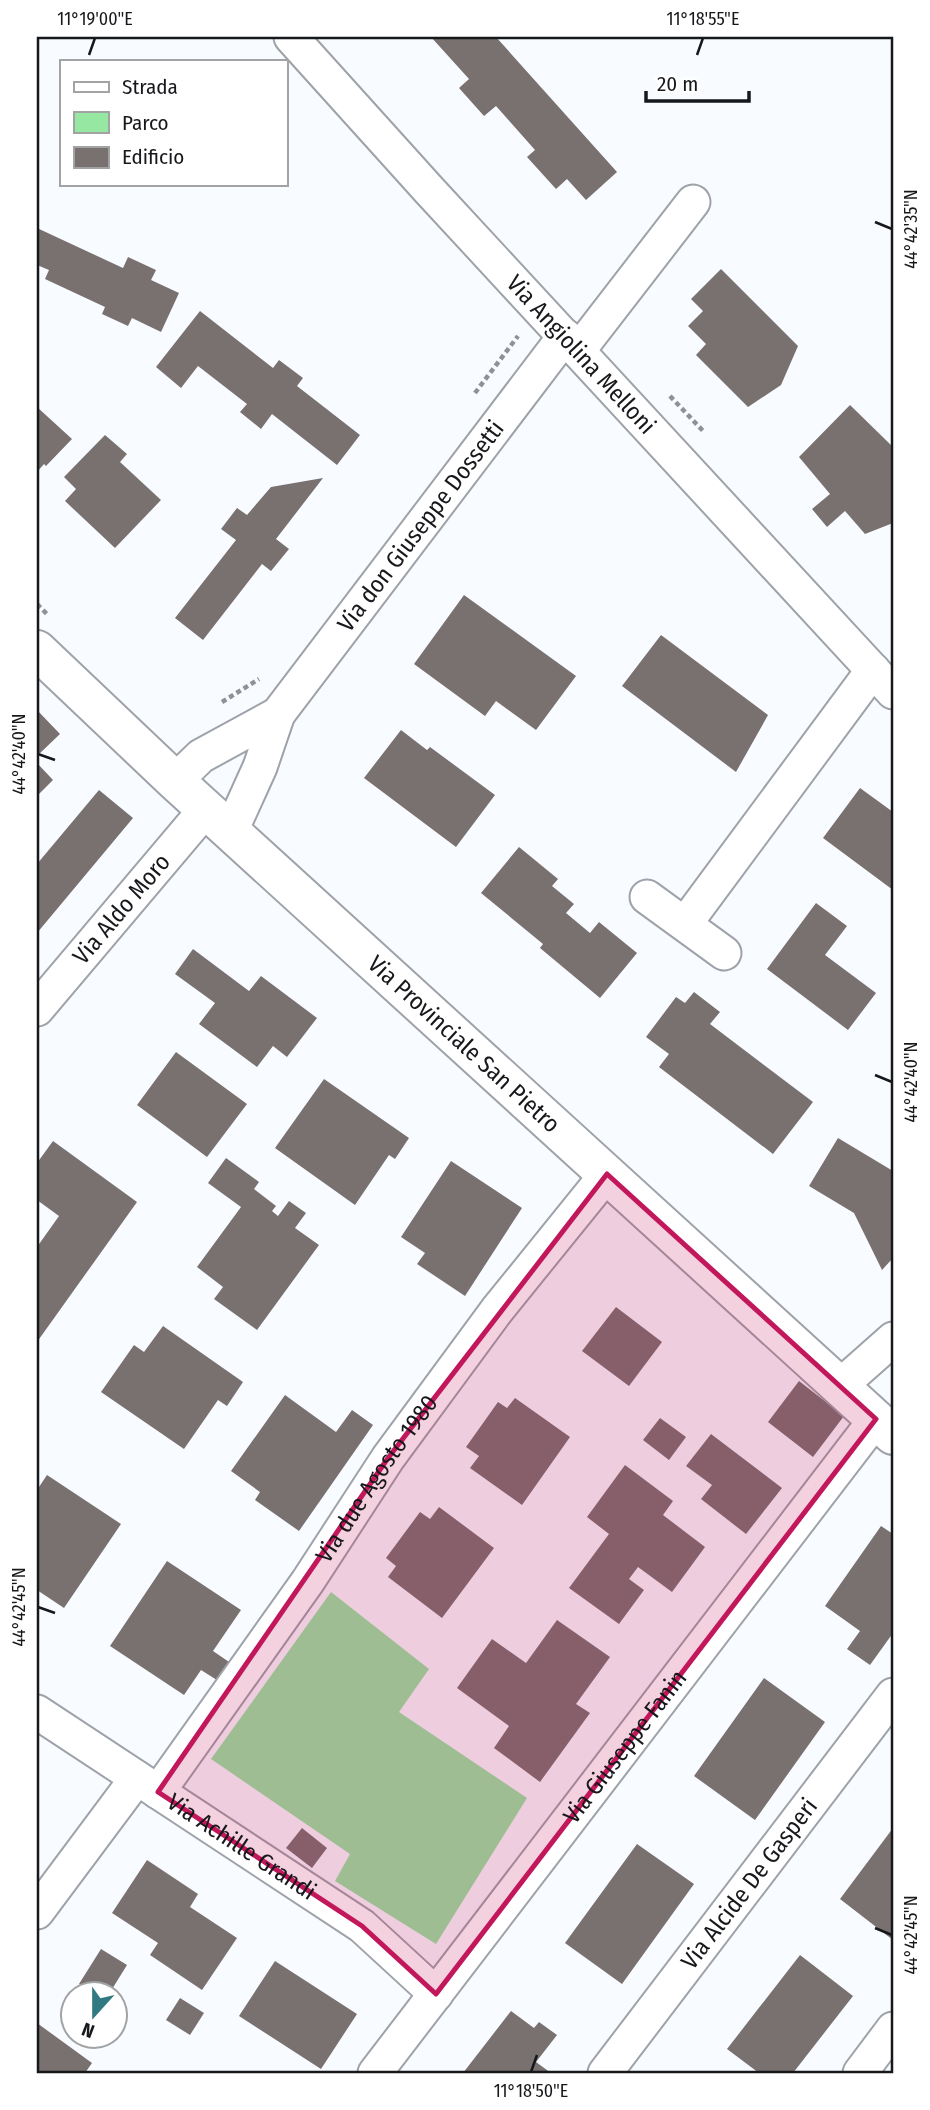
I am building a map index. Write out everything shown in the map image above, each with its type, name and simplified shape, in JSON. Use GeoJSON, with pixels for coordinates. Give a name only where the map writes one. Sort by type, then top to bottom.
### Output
{"type":"FeatureCollection","features":[{"type":"Feature","properties":{"kind":"main road","name":"Via Provinciale San Pietro"},"geometry":{"type":"LineString","coordinates":[[37,650],[175,781],[889,1429]]}},
{"type":"Feature","properties":{"kind":"street","name":"Via Angiolina Melloni"},"geometry":{"type":"LineString","coordinates":[[291,37],[883,681],[685,924]]}},
{"type":"Feature","properties":{"kind":"street","name":"Via don Giuseppe Dossetti"},"geometry":{"type":"LineString","coordinates":[[218,820],[260,767],[278,714],[571,344],[693,202]]}},
{"type":"Feature","properties":{"kind":"street","name":"Via don Giuseppe Dossetti"},"geometry":{"type":"LineString","coordinates":[[175,781],[201,756],[278,714]]}},
{"type":"Feature","properties":{"kind":"street","name":"Via Aldo Moro"},"geometry":{"type":"LineString","coordinates":[[37,1009],[218,820]]}},
{"type":"Feature","properties":{"kind":"street"},"geometry":{"type":"LineString","coordinates":[[647,897],[724,953]]}},
{"type":"Feature","properties":{"kind":"street","name":"Via due Agosto 1980"},"geometry":{"type":"LineString","coordinates":[[37,1912],[147,1785],[308,1581],[388,1458],[497,1310],[607,1174]]}},
{"type":"Feature","properties":{"kind":"street"},"geometry":{"type":"LineString","coordinates":[[840,1386],[893,1339]]}},
{"type":"Feature","properties":{"kind":"street","name":"Via Giuseppe Fanin"},"geometry":{"type":"LineString","coordinates":[[375,2073],[889,1429]]}},
{"type":"Feature","properties":{"kind":"street","name":"Via Alcide De Gasperi"},"geometry":{"type":"LineString","coordinates":[[605,2073],[893,1695]]}},
{"type":"Feature","properties":{"kind":"street","name":"Via Achille Grandi"},"geometry":{"type":"LineString","coordinates":[[37,1712],[362,1926],[436,1994]]}},
{"type":"Feature","properties":{"kind":"street"},"geometry":{"type":"LineString","coordinates":[[860,2073],[893,2029]]}},
{"type":"Feature","properties":{"kind":"path"},"geometry":{"type":"LineString","coordinates":[[472,397],[538,308]]}},
{"type":"Feature","properties":{"kind":"path"},"geometry":{"type":"LineString","coordinates":[[217,706],[264,677]]}},
{"type":"Feature","properties":{"kind":"highlighted area"},"geometry":{"type":"Polygon","coordinates":[[[607,1174],[876,1419],[436,1994],[362,1926],[158,1792],[388,1458],[607,1174]]]}},
{"type":"Feature","properties":{"kind":"green space"},"geometry":{"type":"Polygon","coordinates":[[[331,1592],[429,1669],[399,1712],[527,1798],[436,1944],[335,1881],[350,1854],[211,1759],[331,1592]]]}},
{"type":"Feature","properties":{"kind":"building"},"geometry":{"type":"Polygon","coordinates":[[[431,37],[496,37],[617,172],[586,200],[567,179],[556,189],[527,157],[535,150],[496,106],[484,116],[459,88],[469,79],[431,37]]]}},
{"type":"Feature","properties":{"kind":"building"},"geometry":{"type":"Polygon","coordinates":[[[37,228],[123,268],[128,257],[156,270],[151,280],[179,293],[161,332],[132,318],[128,326],[102,314],[105,307],[45,279],[49,270],[37,265],[37,228]]]}},
{"type":"Feature","properties":{"kind":"building"},"geometry":{"type":"Polygon","coordinates":[[[721,269],[798,346],[781,385],[748,407],[696,355],[706,344],[688,326],[703,311],[691,299],[721,269]]]}},
{"type":"Feature","properties":{"kind":"building"},"geometry":{"type":"Polygon","coordinates":[[[200,311],[273,368],[279,360],[303,378],[297,386],[360,435],[337,465],[272,414],[261,429],[240,412],[247,404],[198,366],[181,388],[156,367],[200,311]]]}},
{"type":"Feature","properties":{"kind":"building"},"geometry":{"type":"Polygon","coordinates":[[[850,405],[893,447],[893,523],[865,534],[845,511],[827,527],[812,509],[830,494],[799,457],[850,405]]]}},
{"type":"Feature","properties":{"kind":"building"},"geometry":{"type":"Polygon","coordinates":[[[37,407],[72,439],[37,472],[37,407]]]}},
{"type":"Feature","properties":{"kind":"building"},"geometry":{"type":"Polygon","coordinates":[[[105,435],[127,454],[120,462],[161,500],[115,548],[65,501],[76,489],[64,477],[105,435]]]}},
{"type":"Feature","properties":{"kind":"building"},"geometry":{"type":"Polygon","coordinates":[[[323,478],[276,539],[289,549],[271,571],[262,564],[203,640],[175,618],[236,540],[221,529],[237,508],[247,515],[271,487],[323,478]]]}},
{"type":"Feature","properties":{"kind":"building"},"geometry":{"type":"Polygon","coordinates":[[[464,595],[576,676],[536,730],[496,701],[485,716],[414,664],[464,595]]]}},
{"type":"Feature","properties":{"kind":"building"},"geometry":{"type":"Polygon","coordinates":[[[661,635],[768,715],[736,772],[622,686],[661,635]]]}},
{"type":"Feature","properties":{"kind":"building"},"geometry":{"type":"Polygon","coordinates":[[[37,710],[60,734],[37,756],[37,710]]]}},
{"type":"Feature","properties":{"kind":"building"},"geometry":{"type":"Polygon","coordinates":[[[401,730],[427,750],[430,747],[495,795],[456,847],[364,778],[401,730]]]}},
{"type":"Feature","properties":{"kind":"building"},"geometry":{"type":"Polygon","coordinates":[[[37,763],[53,780],[37,796],[37,763]]]}},
{"type":"Feature","properties":{"kind":"building"},"geometry":{"type":"Polygon","coordinates":[[[860,788],[893,812],[893,890],[823,838],[860,788]]]}},
{"type":"Feature","properties":{"kind":"building"},"geometry":{"type":"Polygon","coordinates":[[[99,790],[133,818],[37,933],[37,864],[99,790]]]}},
{"type":"Feature","properties":{"kind":"building"},"geometry":{"type":"Polygon","coordinates":[[[519,847],[558,879],[552,886],[574,904],[566,913],[590,933],[599,922],[637,953],[600,998],[540,948],[543,944],[481,893],[519,847]]]}},
{"type":"Feature","properties":{"kind":"building"},"geometry":{"type":"Polygon","coordinates":[[[816,903],[847,926],[825,955],[876,993],[848,1030],[767,969],[816,903]]]}},
{"type":"Feature","properties":{"kind":"building"},"geometry":{"type":"Polygon","coordinates":[[[193,949],[249,991],[261,976],[317,1018],[287,1057],[273,1046],[257,1067],[199,1024],[215,1003],[175,974],[193,949]]]}},
{"type":"Feature","properties":{"kind":"building"},"geometry":{"type":"Polygon","coordinates":[[[694,992],[720,1012],[710,1024],[813,1102],[773,1154],[659,1067],[669,1054],[646,1037],[676,997],[685,1003],[694,992]]]}},
{"type":"Feature","properties":{"kind":"building"},"geometry":{"type":"Polygon","coordinates":[[[176,1052],[247,1104],[207,1157],[137,1105],[176,1052]]]}},
{"type":"Feature","properties":{"kind":"building"},"geometry":{"type":"Polygon","coordinates":[[[324,1079],[409,1138],[395,1159],[389,1155],[355,1205],[275,1148],[324,1079]]]}},
{"type":"Feature","properties":{"kind":"building"},"geometry":{"type":"Polygon","coordinates":[[[838,1138],[893,1171],[893,1258],[882,1270],[854,1213],[809,1186],[838,1138]]]}},
{"type":"Feature","properties":{"kind":"building"},"geometry":{"type":"Polygon","coordinates":[[[53,1141],[137,1202],[37,1342],[37,1247],[59,1216],[37,1200],[37,1163],[53,1141]]]}},
{"type":"Feature","properties":{"kind":"building"},"geometry":{"type":"Polygon","coordinates":[[[226,1158],[259,1182],[254,1189],[276,1206],[272,1211],[278,1216],[289,1201],[306,1213],[295,1228],[319,1245],[257,1330],[214,1299],[223,1287],[197,1267],[241,1207],[208,1183],[226,1158]]]}},
{"type":"Feature","properties":{"kind":"building"},"geometry":{"type":"Polygon","coordinates":[[[451,1161],[522,1208],[465,1296],[417,1264],[425,1253],[401,1237],[451,1161]]]}},
{"type":"Feature","properties":{"kind":"building"},"geometry":{"type":"Polygon","coordinates":[[[616,1307],[662,1342],[629,1386],[582,1351],[616,1307]]]}},
{"type":"Feature","properties":{"kind":"building"},"geometry":{"type":"Polygon","coordinates":[[[163,1326],[243,1382],[227,1406],[218,1400],[184,1449],[101,1392],[134,1345],[144,1352],[163,1326]]]}},
{"type":"Feature","properties":{"kind":"building"},"geometry":{"type":"Polygon","coordinates":[[[799,1381],[844,1416],[813,1457],[768,1422],[799,1381]]]}},
{"type":"Feature","properties":{"kind":"building"},"geometry":{"type":"Polygon","coordinates":[[[285,1395],[336,1432],[352,1410],[373,1425],[299,1531],[255,1500],[260,1492],[231,1471],[285,1395]]]}},
{"type":"Feature","properties":{"kind":"building"},"geometry":{"type":"Polygon","coordinates":[[[515,1398],[570,1437],[522,1505],[470,1468],[479,1456],[466,1447],[498,1402],[507,1408],[515,1398]]]}},
{"type":"Feature","properties":{"kind":"building"},"geometry":{"type":"Polygon","coordinates":[[[660,1418],[686,1437],[669,1460],[643,1440],[660,1418]]]}},
{"type":"Feature","properties":{"kind":"building"},"geometry":{"type":"Polygon","coordinates":[[[711,1434],[782,1488],[746,1534],[701,1499],[712,1485],[686,1466],[711,1434]]]}},
{"type":"Feature","properties":{"kind":"building"},"geometry":{"type":"Polygon","coordinates":[[[625,1465],[673,1501],[663,1515],[705,1547],[672,1592],[638,1567],[629,1579],[644,1590],[619,1624],[569,1588],[609,1534],[587,1517],[625,1465]]]}},
{"type":"Feature","properties":{"kind":"building"},"geometry":{"type":"Polygon","coordinates":[[[47,1475],[121,1524],[64,1608],[37,1590],[37,1490],[47,1475]]]}},
{"type":"Feature","properties":{"kind":"building"},"geometry":{"type":"Polygon","coordinates":[[[439,1507],[494,1548],[442,1618],[388,1577],[396,1566],[386,1558],[420,1512],[430,1519],[439,1507]]]}},
{"type":"Feature","properties":{"kind":"building"},"geometry":{"type":"Polygon","coordinates":[[[881,1526],[893,1534],[893,1633],[870,1665],[847,1649],[860,1631],[825,1606],[881,1526]]]}},
{"type":"Feature","properties":{"kind":"building"},"geometry":{"type":"Polygon","coordinates":[[[167,1561],[241,1610],[213,1651],[232,1664],[220,1682],[201,1670],[184,1695],[110,1646],[167,1561]]]}},
{"type":"Feature","properties":{"kind":"building"},"geometry":{"type":"Polygon","coordinates":[[[557,1620],[610,1657],[576,1704],[590,1713],[540,1782],[494,1748],[509,1726],[457,1688],[492,1639],[526,1663],[557,1620]]]}},
{"type":"Feature","properties":{"kind":"building"},"geometry":{"type":"Polygon","coordinates":[[[764,1678],[825,1722],[755,1820],[694,1776],[764,1678]]]}},
{"type":"Feature","properties":{"kind":"building"},"geometry":{"type":"Polygon","coordinates":[[[302,1828],[327,1848],[312,1868],[286,1848],[302,1828]]]}},
{"type":"Feature","properties":{"kind":"building"},"geometry":{"type":"Polygon","coordinates":[[[893,1828],[893,1940],[840,1899],[893,1828]]]}},
{"type":"Feature","properties":{"kind":"building"},"geometry":{"type":"Polygon","coordinates":[[[637,1844],[694,1884],[622,1984],[565,1943],[637,1844]]]}},
{"type":"Feature","properties":{"kind":"building"},"geometry":{"type":"Polygon","coordinates":[[[147,1860],[198,1894],[190,1907],[237,1938],[202,1990],[150,1955],[158,1943],[112,1913],[147,1860]]]}},
{"type":"Feature","properties":{"kind":"building"},"geometry":{"type":"Polygon","coordinates":[[[101,1949],[127,1965],[118,1980],[82,1980],[101,1949]]]}},
{"type":"Feature","properties":{"kind":"building"},"geometry":{"type":"Polygon","coordinates":[[[800,1955],[853,1996],[793,2073],[759,2073],[727,2049],[800,1955]]]}},
{"type":"Feature","properties":{"kind":"building"},"geometry":{"type":"Polygon","coordinates":[[[275,1961],[357,2014],[321,2069],[239,2016],[275,1961]]]}},
{"type":"Feature","properties":{"kind":"building"},"geometry":{"type":"Polygon","coordinates":[[[180,1998],[204,2013],[190,2035],[166,2020],[180,1998]]]}},
{"type":"Feature","properties":{"kind":"building"},"geometry":{"type":"Polygon","coordinates":[[[511,2011],[534,2028],[539,2022],[557,2035],[536,2062],[551,2073],[463,2073],[511,2011]]]}},
{"type":"Feature","properties":{"kind":"building"},"geometry":{"type":"Polygon","coordinates":[[[37,2023],[60,2040],[60,2050],[74,2050],[92,2063],[85,2073],[37,2073],[37,2023]]]}}]}
